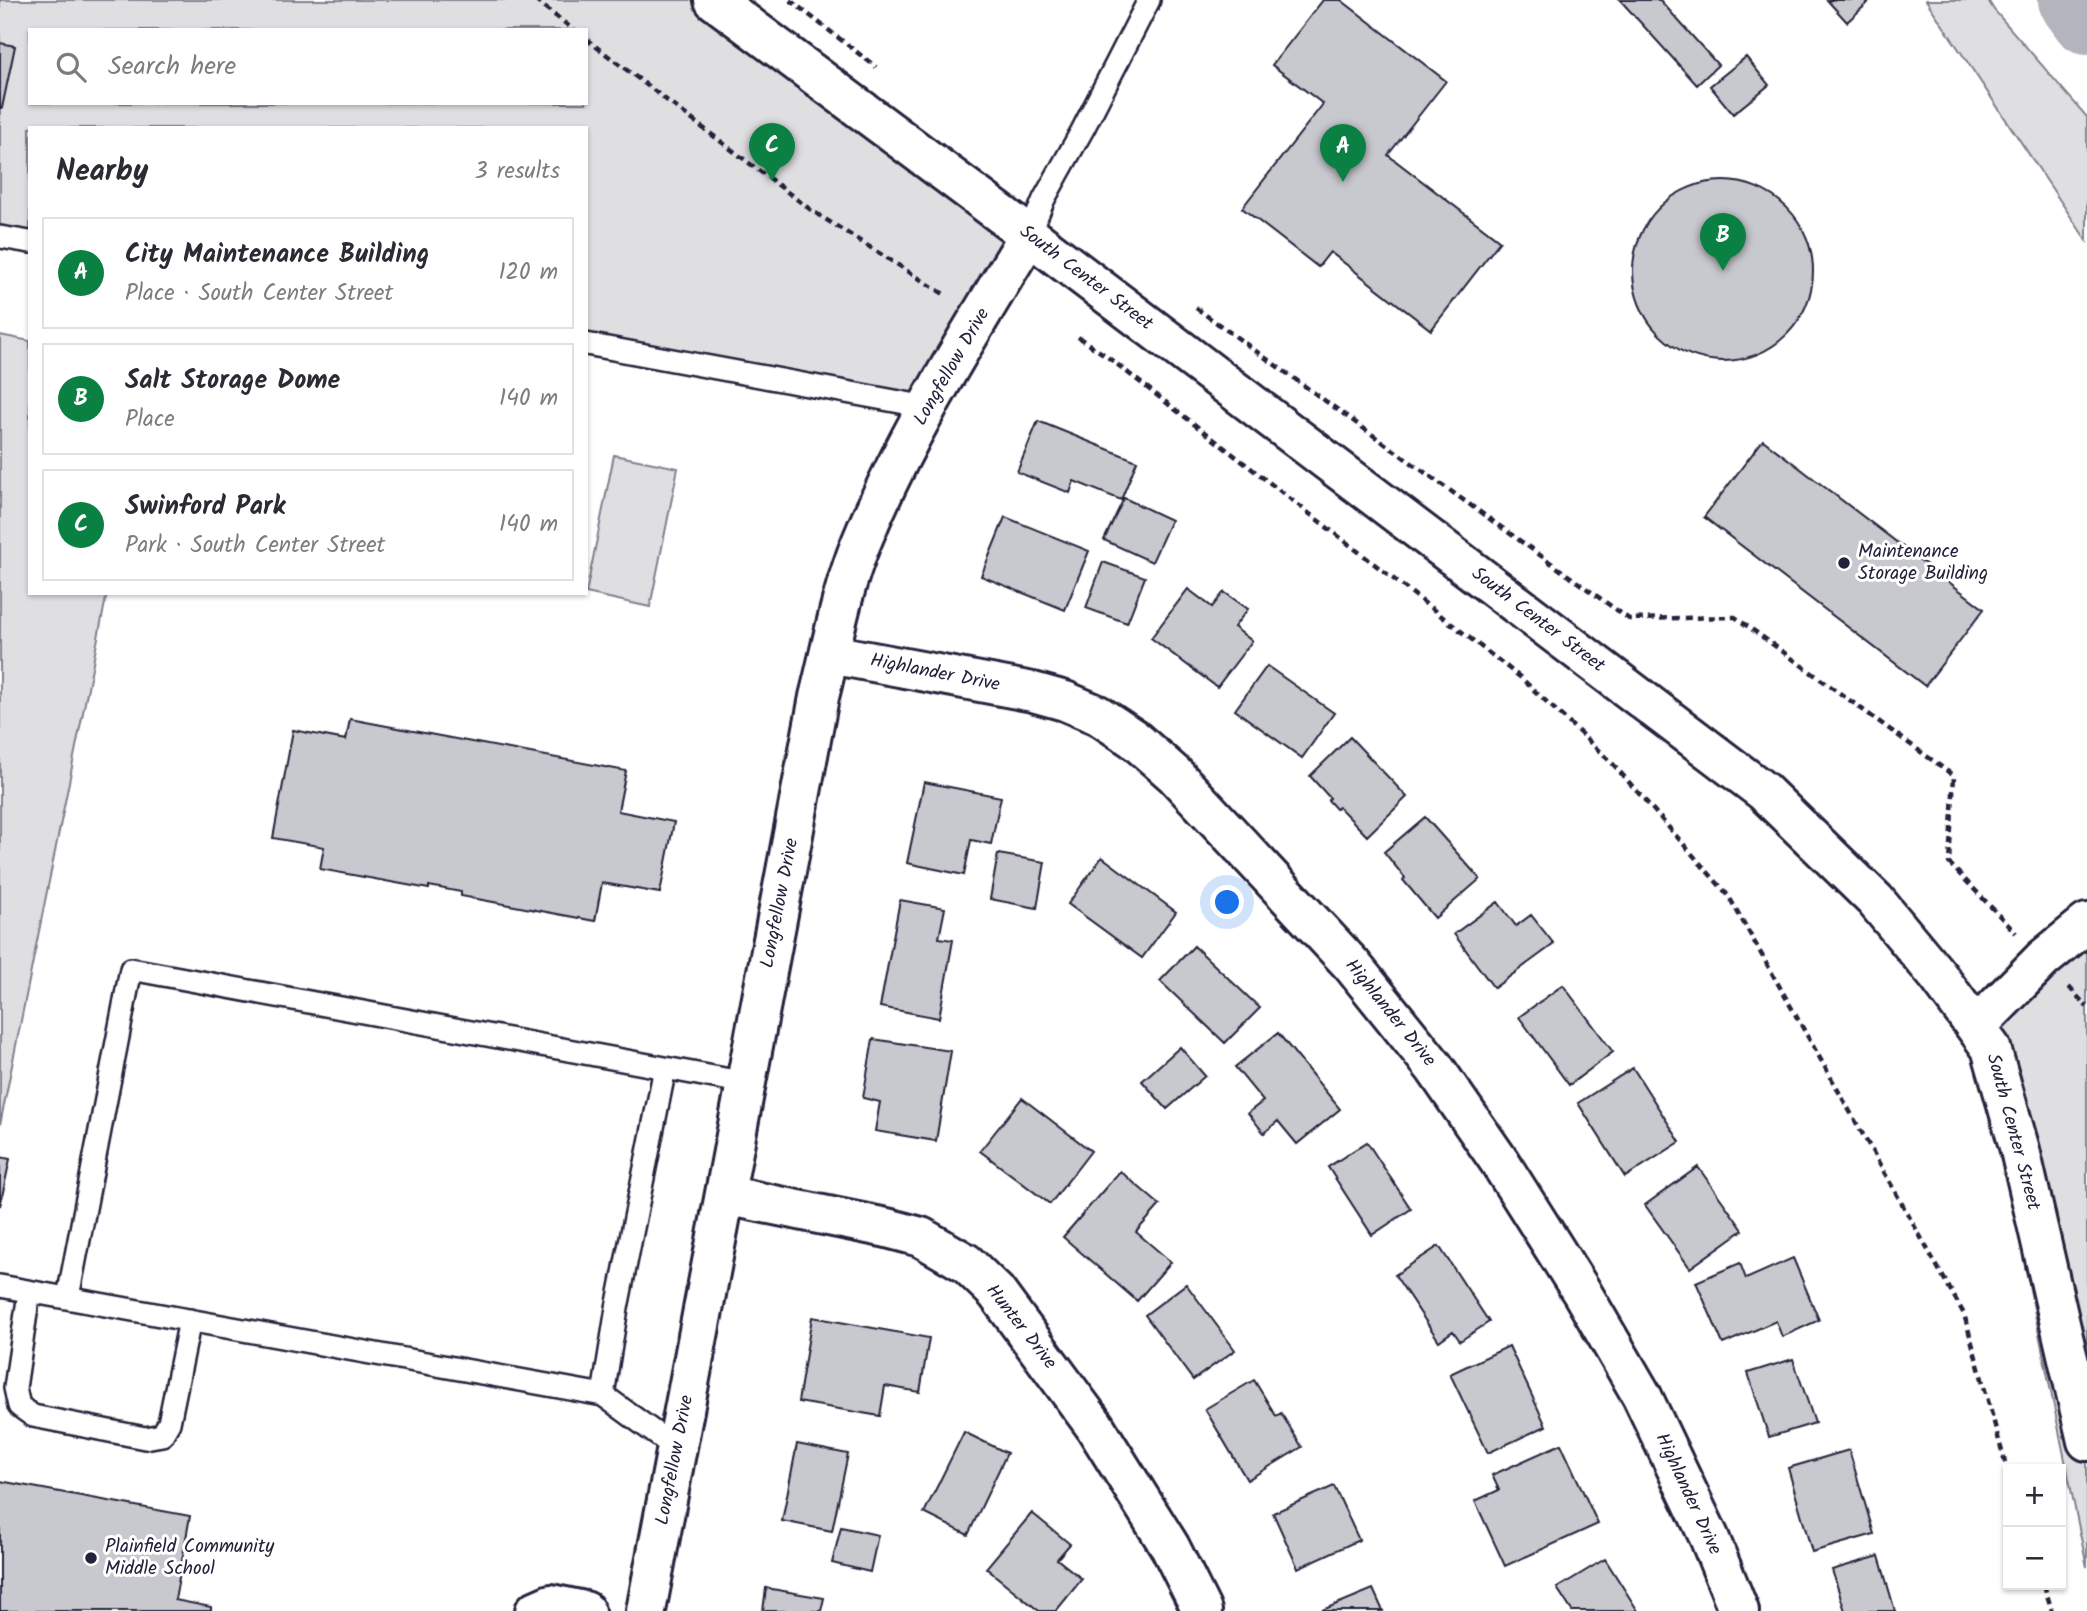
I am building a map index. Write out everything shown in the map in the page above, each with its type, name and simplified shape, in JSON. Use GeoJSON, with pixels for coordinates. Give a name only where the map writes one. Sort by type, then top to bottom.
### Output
{"type":"FeatureCollection","features":[{"type":"Feature","properties":{"kind":"street","name":"South Center Street"},"geometry":{"type":"LineString","coordinates":[[714,0],[1763,791],[1875,900],[1938,976],[1991,1048],[2016,1138],[2085,1419]]}},
{"type":"Feature","properties":{"kind":"street","name":"Longfellow Drive"},"geometry":{"type":"LineString","coordinates":[[646,1611],[819,697],[843,596],[861,544],[927,407],[1029,235]]}},
{"type":"Feature","properties":{"kind":"street","name":"Highlander Drive"},"geometry":{"type":"LineString","coordinates":[[830,654],[1033,692],[1065,701],[1098,715],[1134,739],[1175,775],[1352,965],[1434,1067],[1499,1161],[1642,1396],[1709,1537],[1739,1611]]}},
{"type":"Feature","properties":{"kind":"street"},"geometry":{"type":"LineString","coordinates":[[1976,1027],[2043,959],[2087,923]]}},
{"type":"Feature","properties":{"kind":"street","name":"Hunter Drive"},"geometry":{"type":"LineString","coordinates":[[725,1195],[921,1237],[966,1263],[996,1292],[1094,1424],[1170,1547],[1202,1611]]}},
{"type":"Feature","properties":{"kind":"street"},"geometry":{"type":"LineString","coordinates":[[536,1611],[551,1604],[585,1611]]}},
{"type":"Feature","properties":{"kind":"lane"},"geometry":{"type":"LineString","coordinates":[[1029,235],[1044,199],[1083,130],[1149,0]]}},
{"type":"Feature","properties":{"kind":"lane"},"geometry":{"type":"LineString","coordinates":[[0,236],[28,242]]}},
{"type":"Feature","properties":{"kind":"lane"},"geometry":{"type":"LineString","coordinates":[[588,344],[927,407]]}},
{"type":"Feature","properties":{"kind":"lane"},"geometry":{"type":"LineString","coordinates":[[68,1297],[131,969],[746,1083]]}},
{"type":"Feature","properties":{"kind":"lane"},"geometry":{"type":"LineString","coordinates":[[603,1395],[617,1308],[665,1068]]}},
{"type":"Feature","properties":{"kind":"lane"},"geometry":{"type":"LineString","coordinates":[[0,1286],[603,1395],[677,1449]]}},
{"type":"Feature","properties":{"kind":"lane"},"geometry":{"type":"LineString","coordinates":[[29,1293],[15,1388],[19,1406],[33,1416],[145,1438],[162,1435],[169,1423],[190,1320]]}},
{"type":"Feature","properties":{"kind":"path"},"geometry":{"type":"LineString","coordinates":[[535,0],[571,28]]}},
{"type":"Feature","properties":{"kind":"path"},"geometry":{"type":"LineString","coordinates":[[790,0],[885,75]]}},
{"type":"Feature","properties":{"kind":"path"},"geometry":{"type":"LineString","coordinates":[[588,41],[811,210],[942,292]]}},
{"type":"Feature","properties":{"kind":"path"},"geometry":{"type":"LineString","coordinates":[[1191,304],[1629,619],[1735,617],[1954,776],[1949,863],[2087,1007]]}},
{"type":"Feature","properties":{"kind":"path"},"geometry":{"type":"LineString","coordinates":[[1078,337],[1105,355],[1520,677],[1613,764],[1728,895],[1964,1314],[2006,1464]]}},
{"type":"Feature","properties":{"kind":"path"},"geometry":{"type":"LineString","coordinates":[[2046,1590],[2052,1611]]}},
{"type":"Feature","properties":{"kind":"shaded area"},"geometry":{"type":"Polygon","coordinates":[[[0,0],[716,0],[1029,235],[927,407],[588,344],[588,126],[28,126],[28,242],[0,237],[0,0]]]}},
{"type":"Feature","properties":{"kind":"shaded area"},"geometry":{"type":"Polygon","coordinates":[[[1926,0],[1988,0],[2087,117],[2087,241],[1926,0]]]}},
{"type":"Feature","properties":{"kind":"shaded area"},"geometry":{"type":"Polygon","coordinates":[[[0,335],[28,341],[28,595],[107,595],[0,1125],[0,335]]]}},
{"type":"Feature","properties":{"kind":"shaded area"},"geometry":{"type":"Polygon","coordinates":[[[614,455],[678,468],[650,607],[588,593],[614,455]]]}},
{"type":"Feature","properties":{"kind":"shaded area"},"geometry":{"type":"Polygon","coordinates":[[[2087,914],[2087,1567],[2066,1464],[1976,1027],[2087,914]]]}},
{"type":"Feature","properties":{"kind":"building"},"geometry":{"type":"Polygon","coordinates":[[[1323,0],[1341,0],[1446,81],[1388,155],[1500,241],[1431,330],[1330,252],[1318,267],[1242,208],[1323,104],[1272,65],[1323,0]]]}},
{"type":"Feature","properties":{"kind":"building"},"geometry":{"type":"Polygon","coordinates":[[[1620,0],[1660,0],[1718,65],[1697,85],[1620,0]]]}},
{"type":"Feature","properties":{"kind":"building"},"geometry":{"type":"Polygon","coordinates":[[[1827,0],[1871,0],[1847,22],[1827,0]]]}},
{"type":"Feature","properties":{"kind":"building"},"geometry":{"type":"Polygon","coordinates":[[[0,43],[15,46],[2,108],[0,108],[0,43]]]}},
{"type":"Feature","properties":{"kind":"building"},"geometry":{"type":"Polygon","coordinates":[[[1746,57],[1769,85],[1733,114],[1710,86],[1746,57]]]}},
{"type":"Feature","properties":{"kind":"building"},"geometry":{"type":"Polygon","coordinates":[[[1723,181],[1741,182],[1758,188],[1787,207],[1806,236],[1812,253],[1812,289],[1806,306],[1787,335],[1758,354],[1741,360],[1723,361],[1705,360],[1688,354],[1659,335],[1640,306],[1634,289],[1633,271],[1634,253],[1640,236],[1659,207],[1688,188],[1705,182],[1723,181]]]}},
{"type":"Feature","properties":{"kind":"building"},"geometry":{"type":"Polygon","coordinates":[[[1038,421],[1137,461],[1121,500],[1074,481],[1070,493],[1017,472],[1038,421]]]}},
{"type":"Feature","properties":{"kind":"building","name":"Maintenance Storage Building"},"geometry":{"type":"Polygon","coordinates":[[[1763,440],[1984,609],[1925,686],[1704,517],[1763,440]]]}},
{"type":"Feature","properties":{"kind":"building"},"geometry":{"type":"Polygon","coordinates":[[[1124,498],[1171,520],[1152,562],[1104,540],[1124,498]]]}},
{"type":"Feature","properties":{"kind":"building"},"geometry":{"type":"Polygon","coordinates":[[[1005,517],[1089,551],[1065,610],[981,576],[1005,517]]]}},
{"type":"Feature","properties":{"kind":"building"},"geometry":{"type":"Polygon","coordinates":[[[1103,562],[1145,577],[1127,623],[1086,608],[1103,562]]]}},
{"type":"Feature","properties":{"kind":"building"},"geometry":{"type":"Polygon","coordinates":[[[1188,589],[1212,607],[1224,592],[1248,609],[1234,627],[1252,641],[1217,687],[1151,638],[1188,589]]]}},
{"type":"Feature","properties":{"kind":"building"},"geometry":{"type":"Polygon","coordinates":[[[1267,666],[1334,713],[1302,758],[1235,710],[1267,666]]]}},
{"type":"Feature","properties":{"kind":"building"},"geometry":{"type":"Polygon","coordinates":[[[350,719],[626,771],[618,811],[674,822],[660,893],[602,883],[595,921],[461,896],[461,892],[429,886],[429,889],[320,869],[324,847],[273,838],[293,730],[346,740],[350,719]]]}},
{"type":"Feature","properties":{"kind":"building"},"geometry":{"type":"Polygon","coordinates":[[[1350,737],[1407,797],[1367,836],[1339,807],[1336,809],[1310,776],[1350,737]]]}},
{"type":"Feature","properties":{"kind":"building"},"geometry":{"type":"Polygon","coordinates":[[[924,782],[1001,797],[991,844],[971,840],[964,875],[907,863],[924,782]]]}},
{"type":"Feature","properties":{"kind":"building"},"geometry":{"type":"Polygon","coordinates":[[[1425,817],[1480,879],[1435,918],[1384,852],[1425,817]]]}},
{"type":"Feature","properties":{"kind":"building"},"geometry":{"type":"Polygon","coordinates":[[[998,854],[1045,862],[1037,908],[990,899],[998,854]]]}},
{"type":"Feature","properties":{"kind":"building"},"geometry":{"type":"Polygon","coordinates":[[[1102,857],[1176,912],[1142,958],[1068,904],[1102,857]]]}},
{"type":"Feature","properties":{"kind":"building"},"geometry":{"type":"Polygon","coordinates":[[[900,900],[945,908],[939,938],[953,940],[939,1018],[880,1007],[900,900]]]}},
{"type":"Feature","properties":{"kind":"building"},"geometry":{"type":"Polygon","coordinates":[[[1498,902],[1516,926],[1531,915],[1554,944],[1494,988],[1454,934],[1498,902]]]}},
{"type":"Feature","properties":{"kind":"building"},"geometry":{"type":"Polygon","coordinates":[[[1194,946],[1260,1008],[1225,1043],[1160,981],[1194,946]]]}},
{"type":"Feature","properties":{"kind":"building"},"geometry":{"type":"Polygon","coordinates":[[[1563,985],[1613,1052],[1569,1085],[1519,1017],[1563,985]]]}},
{"type":"Feature","properties":{"kind":"building"},"geometry":{"type":"Polygon","coordinates":[[[1278,1033],[1340,1109],[1297,1144],[1278,1121],[1264,1133],[1248,1113],[1263,1101],[1235,1067],[1278,1033]]]}},
{"type":"Feature","properties":{"kind":"building"},"geometry":{"type":"Polygon","coordinates":[[[873,1039],[951,1051],[936,1141],[875,1131],[880,1102],[863,1098],[873,1039]]]}},
{"type":"Feature","properties":{"kind":"building"},"geometry":{"type":"Polygon","coordinates":[[[1180,1047],[1205,1076],[1167,1109],[1142,1081],[1180,1047]]]}},
{"type":"Feature","properties":{"kind":"building"},"geometry":{"type":"Polygon","coordinates":[[[1633,1068],[1680,1142],[1625,1177],[1578,1103],[1633,1068]]]}},
{"type":"Feature","properties":{"kind":"building"},"geometry":{"type":"Polygon","coordinates":[[[1022,1098],[1091,1151],[1050,1204],[980,1151],[1022,1098]]]}},
{"type":"Feature","properties":{"kind":"building"},"geometry":{"type":"Polygon","coordinates":[[[1367,1142],[1411,1209],[1372,1235],[1328,1167],[1367,1142]]]}},
{"type":"Feature","properties":{"kind":"building"},"geometry":{"type":"Polygon","coordinates":[[[0,1157],[10,1159],[0,1206],[0,1157]]]}},
{"type":"Feature","properties":{"kind":"building"},"geometry":{"type":"Polygon","coordinates":[[[1698,1167],[1743,1230],[1690,1268],[1645,1205],[1698,1167]]]}},
{"type":"Feature","properties":{"kind":"building"},"geometry":{"type":"Polygon","coordinates":[[[1120,1171],[1160,1205],[1136,1232],[1171,1262],[1137,1301],[1063,1237],[1120,1171]]]}},
{"type":"Feature","properties":{"kind":"building"},"geometry":{"type":"Polygon","coordinates":[[[1439,1246],[1489,1322],[1460,1341],[1453,1331],[1439,1341],[1395,1275],[1439,1246]]]}},
{"type":"Feature","properties":{"kind":"building"},"geometry":{"type":"Polygon","coordinates":[[[1793,1258],[1819,1320],[1782,1337],[1776,1321],[1723,1344],[1696,1282],[1740,1263],[1746,1279],[1793,1258]]]}},
{"type":"Feature","properties":{"kind":"building"},"geometry":{"type":"Polygon","coordinates":[[[1186,1284],[1235,1350],[1193,1380],[1145,1315],[1186,1284]]]}},
{"type":"Feature","properties":{"kind":"building"},"geometry":{"type":"Polygon","coordinates":[[[812,1317],[929,1338],[920,1392],[885,1386],[880,1416],[798,1402],[812,1317]]]}},
{"type":"Feature","properties":{"kind":"building"},"geometry":{"type":"Polygon","coordinates":[[[1509,1346],[1546,1426],[1488,1453],[1450,1374],[1509,1346]]]}},
{"type":"Feature","properties":{"kind":"building"},"geometry":{"type":"Polygon","coordinates":[[[1793,1359],[1815,1423],[1769,1437],[1748,1373],[1793,1359]]]}},
{"type":"Feature","properties":{"kind":"building"},"geometry":{"type":"Polygon","coordinates":[[[1254,1380],[1276,1416],[1281,1413],[1302,1447],[1247,1480],[1205,1409],[1254,1380]]]}},
{"type":"Feature","properties":{"kind":"building"},"geometry":{"type":"Polygon","coordinates":[[[964,1432],[1007,1453],[968,1535],[924,1513],[964,1432]]]}},
{"type":"Feature","properties":{"kind":"building"},"geometry":{"type":"Polygon","coordinates":[[[797,1444],[848,1454],[832,1531],[782,1521],[797,1444]]]}},
{"type":"Feature","properties":{"kind":"building"},"geometry":{"type":"Polygon","coordinates":[[[1561,1444],[1598,1524],[1505,1566],[1475,1501],[1499,1490],[1492,1475],[1561,1444]]]}},
{"type":"Feature","properties":{"kind":"building"},"geometry":{"type":"Polygon","coordinates":[[[1849,1450],[1874,1534],[1812,1552],[1788,1468],[1849,1450]]]}},
{"type":"Feature","properties":{"kind":"building","name":"Plainfield Community Middle School"},"geometry":{"type":"Polygon","coordinates":[[[0,1481],[190,1516],[175,1600],[211,1607],[211,1611],[0,1611],[0,1481]]]}},
{"type":"Feature","properties":{"kind":"building"},"geometry":{"type":"Polygon","coordinates":[[[1334,1486],[1359,1540],[1298,1568],[1273,1513],[1334,1486]]]}},
{"type":"Feature","properties":{"kind":"building"},"geometry":{"type":"Polygon","coordinates":[[[1032,1513],[1070,1544],[1057,1559],[1082,1579],[1056,1611],[1039,1611],[986,1568],[1032,1513]]]}},
{"type":"Feature","properties":{"kind":"building"},"geometry":{"type":"Polygon","coordinates":[[[841,1527],[878,1535],[870,1572],[832,1563],[841,1527]]]}},
{"type":"Feature","properties":{"kind":"building"},"geometry":{"type":"Polygon","coordinates":[[[1879,1556],[1895,1611],[1845,1611],[1832,1570],[1879,1556]]]}},
{"type":"Feature","properties":{"kind":"building"},"geometry":{"type":"Polygon","coordinates":[[[1605,1559],[1638,1611],[1572,1611],[1557,1588],[1605,1559]]]}},
{"type":"Feature","properties":{"kind":"building"},"geometry":{"type":"Polygon","coordinates":[[[766,1588],[824,1598],[821,1611],[763,1611],[766,1588]]]}},
{"type":"Feature","properties":{"kind":"building"},"geometry":{"type":"Polygon","coordinates":[[[1373,1589],[1383,1611],[1320,1611],[1373,1589]]]}},
{"type":"Feature","properties":{"kind":"waterway"},"geometry":{"type":"LineString","coordinates":[[2074,0],[2087,18]]}},
{"type":"Feature","properties":{"kind":"place","name":"Swinford Park"},"geometry":{"type":"Point","coordinates":[772,181]}},
{"type":"Feature","properties":{"kind":"place","name":"City Maintenance Building"},"geometry":{"type":"Point","coordinates":[1343,182]}},
{"type":"Feature","properties":{"kind":"place","name":"Salt Storage Dome"},"geometry":{"type":"Point","coordinates":[1723,271]}},
{"type":"Feature","properties":{"kind":"place","name":"Maintenance Storage Building"},"geometry":{"type":"Point","coordinates":[1844,563]}},
{"type":"Feature","properties":{"kind":"place","name":"Plainfield Community Middle School"},"geometry":{"type":"Point","coordinates":[91,1558]}}]}
